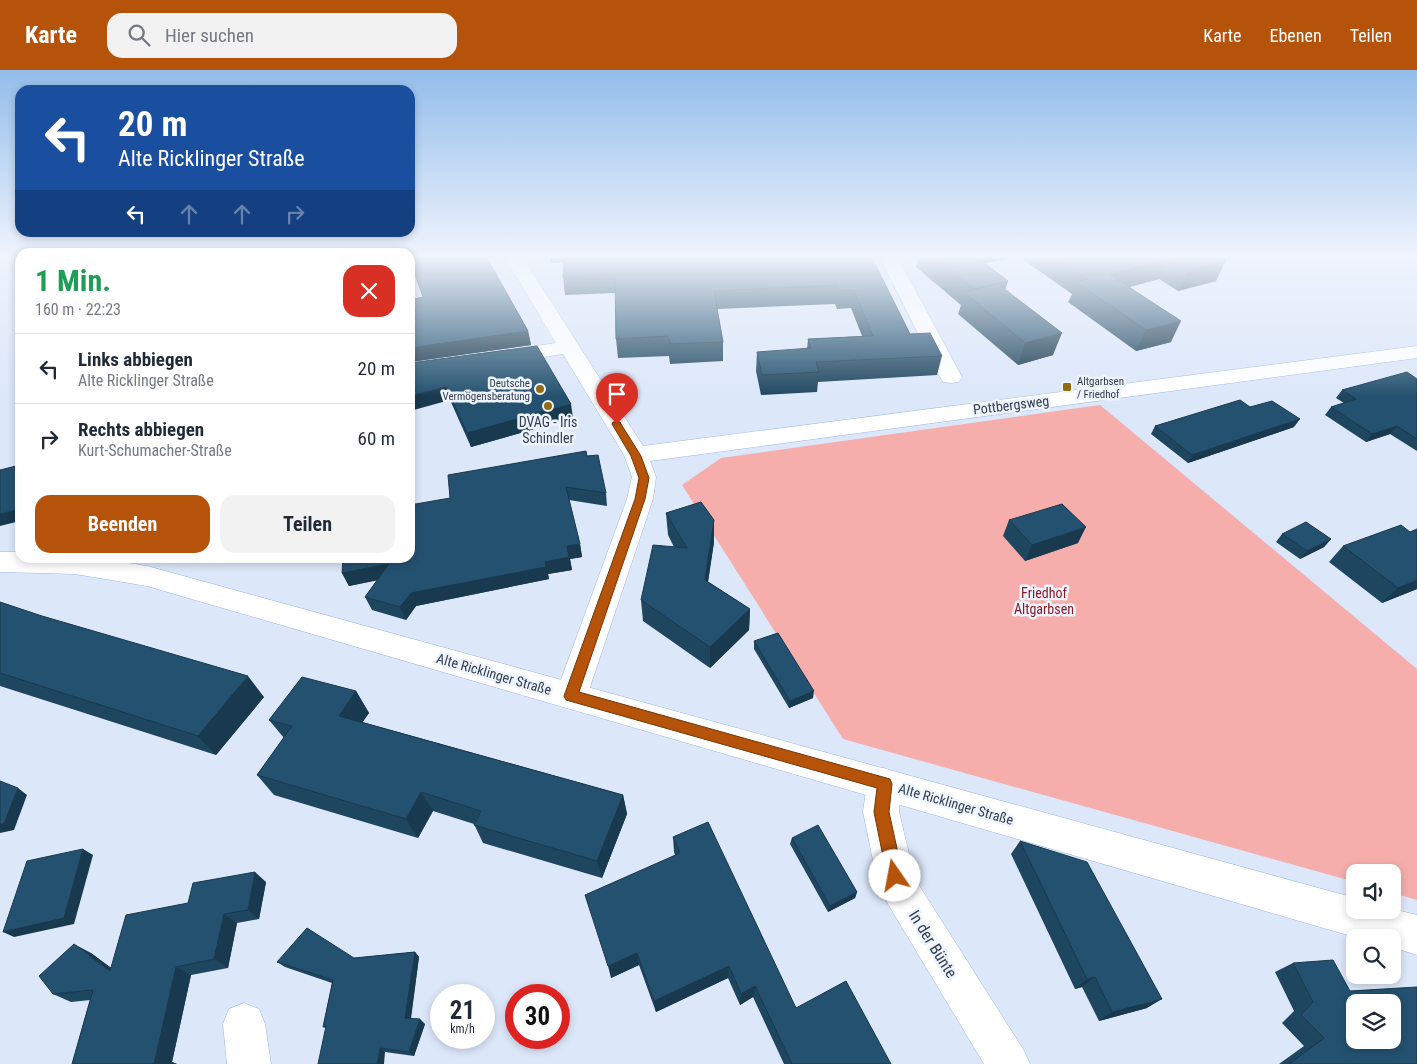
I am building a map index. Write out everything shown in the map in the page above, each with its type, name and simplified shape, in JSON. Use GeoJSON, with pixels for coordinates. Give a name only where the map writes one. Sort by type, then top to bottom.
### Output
{"type":"FeatureCollection","features":[{"type":"Feature","properties":{"kind":"street"},"geometry":{"type":"LineString","coordinates":[[542,304],[636,456],[644,478],[640,499],[571,696]]}},
{"type":"Feature","properties":{"kind":"street"},"geometry":{"type":"LineString","coordinates":[[914,304],[951,377]]}},
{"type":"Feature","properties":{"kind":"street"},"geometry":{"type":"LineString","coordinates":[[479,360],[568,347]]}},
{"type":"Feature","properties":{"kind":"street","name":"Pottbergsweg"},"geometry":{"type":"LineString","coordinates":[[636,456],[1417,352]]}},
{"type":"Feature","properties":{"kind":"street","name":"Alte Ricklinger Straße"},"geometry":{"type":"LineString","coordinates":[[0,562],[15,562]]}},
{"type":"Feature","properties":{"kind":"street","name":"Alte Ricklinger Straße"},"geometry":{"type":"LineString","coordinates":[[38,563],[75,564],[147,576],[1417,935]]}},
{"type":"Feature","properties":{"kind":"street","name":"In der Bünte"},"geometry":{"type":"LineString","coordinates":[[884,784],[881,812],[895,876],[901,891],[1008,1064]]}},
{"type":"Feature","properties":{"kind":"street"},"geometry":{"type":"LineString","coordinates":[[244,1024],[249,1064]]}},
{"type":"Feature","properties":{"kind":"green space","name":"Friedhof Altgarbsen"},"geometry":{"type":"Polygon","coordinates":[[[1100,405],[1417,669],[1417,900],[1401,895],[1401,864],[1346,864],[1346,879],[843,739],[682,485],[721,458],[1100,405]]]}},
{"type":"Feature","properties":{"kind":"building"},"geometry":{"type":"Polygon","coordinates":[[[415,304],[513,304],[528,331],[415,347],[415,304]]]}},
{"type":"Feature","properties":{"kind":"building"},"geometry":{"type":"Polygon","coordinates":[[[615,304],[716,304],[723,342],[670,344],[668,336],[616,339],[615,304]]]}},
{"type":"Feature","properties":{"kind":"building"},"geometry":{"type":"Polygon","coordinates":[[[860,304],[895,304],[910,334],[930,333],[942,356],[816,362],[819,372],[762,375],[757,352],[811,348],[808,339],[873,336],[860,304]]]}},
{"type":"Feature","properties":{"kind":"building"},"geometry":{"type":"Polygon","coordinates":[[[979,304],[1025,304],[1062,333],[1025,343],[979,304]]]}},
{"type":"Feature","properties":{"kind":"building"},"geometry":{"type":"Polygon","coordinates":[[[1109,304],[1156,304],[1181,321],[1146,330],[1109,304]]]}},
{"type":"Feature","properties":{"kind":"building"},"geometry":{"type":"Polygon","coordinates":[[[537,346],[571,404],[467,433],[446,387],[415,395],[415,362],[537,346]]]}},
{"type":"Feature","properties":{"kind":"building"},"geometry":{"type":"Polygon","coordinates":[[[1407,372],[1417,379],[1417,439],[1397,426],[1372,434],[1331,407],[1356,399],[1342,390],[1407,372]]]}},
{"type":"Feature","properties":{"kind":"building"},"geometry":{"type":"Polygon","coordinates":[[[1240,400],[1250,407],[1272,401],[1300,419],[1192,455],[1155,426],[1240,400]]]}},
{"type":"Feature","properties":{"kind":"building"},"geometry":{"type":"Polygon","coordinates":[[[586,451],[587,456],[598,455],[606,493],[566,487],[580,544],[567,546],[569,557],[545,562],[546,567],[411,593],[400,607],[365,597],[389,564],[342,573],[343,563],[415,563],[415,504],[450,498],[448,475],[586,451]]]}},
{"type":"Feature","properties":{"kind":"building"},"geometry":{"type":"Polygon","coordinates":[[[15,466],[15,510],[0,514],[0,470],[15,466]]]}},
{"type":"Feature","properties":{"kind":"building"},"geometry":{"type":"Polygon","coordinates":[[[701,502],[714,520],[705,580],[750,609],[710,647],[641,600],[653,545],[687,548],[666,513],[701,502]]]}},
{"type":"Feature","properties":{"kind":"building"},"geometry":{"type":"Polygon","coordinates":[[[1062,504],[1086,527],[1032,545],[1009,520],[1062,504]]]}},
{"type":"Feature","properties":{"kind":"building"},"geometry":{"type":"Polygon","coordinates":[[[1306,522],[1331,539],[1307,551],[1282,534],[1306,522]]]}},
{"type":"Feature","properties":{"kind":"building"},"geometry":{"type":"Polygon","coordinates":[[[1401,525],[1410,532],[1417,529],[1417,580],[1398,588],[1343,546],[1401,525]]]}},
{"type":"Feature","properties":{"kind":"building"},"geometry":{"type":"Polygon","coordinates":[[[0,602],[248,676],[198,736],[0,673],[0,602]]]}},
{"type":"Feature","properties":{"kind":"building"},"geometry":{"type":"Polygon","coordinates":[[[778,633],[814,691],[790,701],[754,641],[778,633]]]}},
{"type":"Feature","properties":{"kind":"building"},"geometry":{"type":"Polygon","coordinates":[[[302,677],[356,691],[339,716],[623,795],[597,861],[474,825],[481,811],[421,792],[406,819],[257,775],[292,726],[269,720],[302,677]]]}},
{"type":"Feature","properties":{"kind":"building"},"geometry":{"type":"Polygon","coordinates":[[[0,781],[18,788],[4,824],[0,824],[0,781]]]}},
{"type":"Feature","properties":{"kind":"building"},"geometry":{"type":"Polygon","coordinates":[[[708,822],[796,1008],[846,981],[891,1064],[792,1064],[755,986],[741,994],[729,966],[654,1001],[637,953],[608,966],[585,895],[680,853],[673,837],[708,822]]]}},
{"type":"Feature","properties":{"kind":"building"},"geometry":{"type":"Polygon","coordinates":[[[818,825],[857,892],[830,906],[792,838],[818,825]]]}},
{"type":"Feature","properties":{"kind":"building"},"geometry":{"type":"Polygon","coordinates":[[[1020,841],[1087,862],[1162,999],[1112,1012],[1095,977],[1087,979],[1020,841]]]}},
{"type":"Feature","properties":{"kind":"building"},"geometry":{"type":"Polygon","coordinates":[[[83,849],[64,918],[3,932],[27,861],[83,849]]]}},
{"type":"Feature","properties":{"kind":"building"},"geometry":{"type":"Polygon","coordinates":[[[255,872],[248,910],[224,914],[214,959],[176,967],[154,1064],[72,1064],[93,990],[53,994],[39,976],[74,944],[110,971],[126,915],[188,903],[193,883],[255,872]]]}},
{"type":"Feature","properties":{"kind":"building"},"geometry":{"type":"Polygon","coordinates":[[[307,928],[354,958],[415,952],[405,1018],[420,1019],[409,1052],[380,1048],[377,1064],[318,1064],[326,1026],[323,1027],[333,980],[277,962],[307,928]]]}},
{"type":"Feature","properties":{"kind":"building"},"geometry":{"type":"Polygon","coordinates":[[[1333,960],[1350,991],[1417,987],[1417,1064],[1289,1064],[1324,1038],[1301,1015],[1313,1002],[1293,963],[1333,960]]]}},
{"type":"Feature","properties":{"kind":"place","name":"Altgarbsen / Friedhof"},"geometry":{"type":"Point","coordinates":[1067,387]}},
{"type":"Feature","properties":{"kind":"place","name":"Deutsche Vermögensberatung"},"geometry":{"type":"Point","coordinates":[540,389]}},
{"type":"Feature","properties":{"kind":"place","name":"DVAG - Iris Schindler"},"geometry":{"type":"Point","coordinates":[548,406]}},
{"type":"Feature","properties":{"kind":"route"},"geometry":{"type":"LineString","coordinates":[[617,424],[636,456],[644,478],[640,499],[571,696],[884,784],[881,812],[895,876]]}}]}
